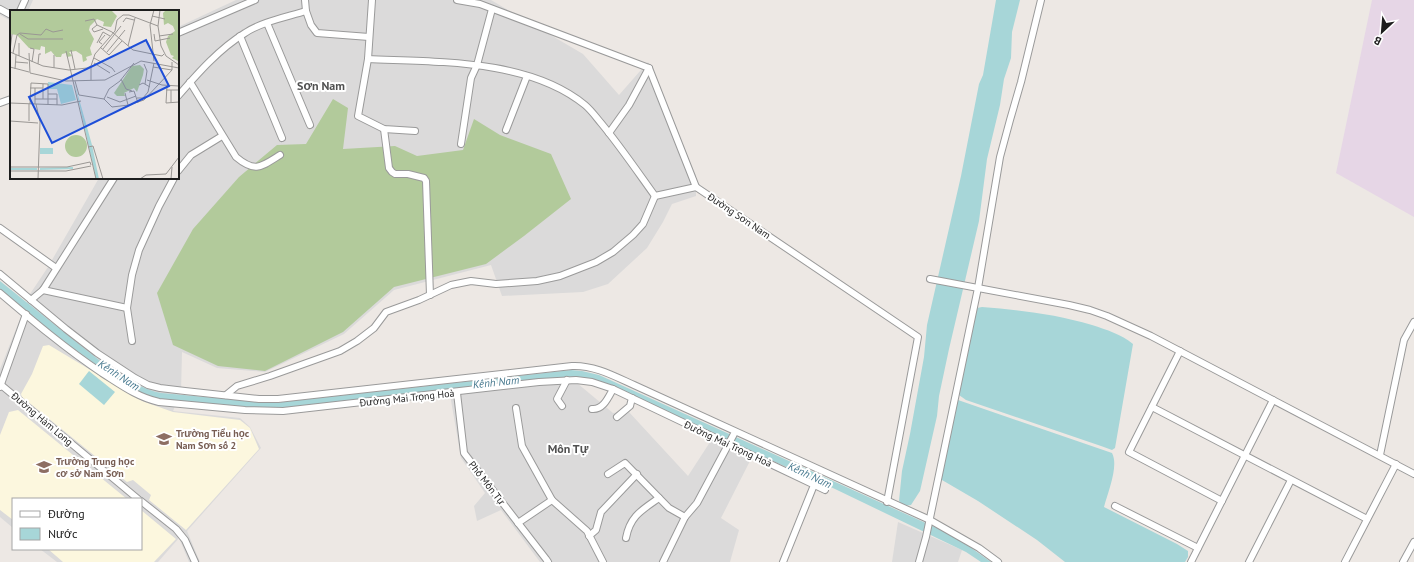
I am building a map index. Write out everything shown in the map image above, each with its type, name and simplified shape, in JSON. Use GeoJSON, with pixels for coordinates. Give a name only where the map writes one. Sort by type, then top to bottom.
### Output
{"type":"FeatureCollection","features":[{"type":"Feature","properties":{"kind":"street"},"geometry":{"type":"LineString","coordinates":[[20,10],[25,0]]}},
{"type":"Feature","properties":{"kind":"street"},"geometry":{"type":"LineString","coordinates":[[179,33],[255,0]]}},
{"type":"Feature","properties":{"kind":"street"},"geometry":{"type":"LineString","coordinates":[[305,0],[306,11],[311,25],[317,33],[369,37]]}},
{"type":"Feature","properties":{"kind":"street"},"geometry":{"type":"LineString","coordinates":[[372,0],[368,59],[358,116],[384,129],[415,131]]}},
{"type":"Feature","properties":{"kind":"street"},"geometry":{"type":"LineString","coordinates":[[456,0],[480,4],[492,8],[649,68],[629,105],[609,133]]}},
{"type":"Feature","properties":{"kind":"street"},"geometry":{"type":"LineString","coordinates":[[919,562],[930,520],[1000,157],[1022,82],[1041,0]]}},
{"type":"Feature","properties":{"kind":"street"},"geometry":{"type":"LineString","coordinates":[[461,144],[471,78],[477,65],[492,8]]}},
{"type":"Feature","properties":{"kind":"street"},"geometry":{"type":"LineString","coordinates":[[0,9],[10,14]]}},
{"type":"Feature","properties":{"kind":"street"},"geometry":{"type":"LineString","coordinates":[[179,95],[220,51],[246,32],[267,23],[306,11]]}},
{"type":"Feature","properties":{"kind":"street"},"geometry":{"type":"LineString","coordinates":[[267,23],[310,125]]}},
{"type":"Feature","properties":{"kind":"street"},"geometry":{"type":"LineString","coordinates":[[240,36],[282,138]]}},
{"type":"Feature","properties":{"kind":"street"},"geometry":{"type":"LineString","coordinates":[[368,59],[477,65],[527,76],[553,86],[571,95],[586,106],[609,133],[655,196]]}},
{"type":"Feature","properties":{"kind":"street","name":"Đường Sơn Nam"},"geometry":{"type":"LineString","coordinates":[[649,68],[696,187],[918,337],[887,502]]}},
{"type":"Feature","properties":{"kind":"street"},"geometry":{"type":"LineString","coordinates":[[506,130],[527,76]]}},
{"type":"Feature","properties":{"kind":"street"},"geometry":{"type":"LineString","coordinates":[[190,82],[236,158],[254,168],[261,167],[280,155]]}},
{"type":"Feature","properties":{"kind":"street"},"geometry":{"type":"LineString","coordinates":[[0,103],[10,99]]}},
{"type":"Feature","properties":{"kind":"street"},"geometry":{"type":"LineString","coordinates":[[384,129],[389,168],[392,172],[395,174],[420,176],[426,181],[430,295]]}},
{"type":"Feature","properties":{"kind":"street"},"geometry":{"type":"LineString","coordinates":[[179,167],[191,155],[222,136]]}},
{"type":"Feature","properties":{"kind":"street"},"geometry":{"type":"LineString","coordinates":[[32,300],[43,290],[113,179]]}},
{"type":"Feature","properties":{"kind":"street"},"geometry":{"type":"LineString","coordinates":[[132,341],[127,308],[132,275],[140,250],[159,206],[173,179]]}},
{"type":"Feature","properties":{"kind":"street"},"geometry":{"type":"LineString","coordinates":[[655,196],[696,187]]}},
{"type":"Feature","properties":{"kind":"street"},"geometry":{"type":"LineString","coordinates":[[226,395],[237,386],[340,351],[357,341],[374,328],[386,312],[430,295],[450,285],[471,281],[496,284],[537,281],[560,276],[596,262],[613,252],[633,235],[643,224],[655,196]]}},
{"type":"Feature","properties":{"kind":"street"},"geometry":{"type":"LineString","coordinates":[[0,228],[56,268]]}},
{"type":"Feature","properties":{"kind":"street"},"geometry":{"type":"LineString","coordinates":[[0,274],[97,353],[140,381],[160,388],[267,399],[290,398],[572,366],[583,366],[595,369],[612,375],[887,502],[930,520],[979,548],[998,562]]}},
{"type":"Feature","properties":{"kind":"street"},"geometry":{"type":"LineString","coordinates":[[930,279],[1090,310],[1132,327],[1180,351],[1414,474]]}},
{"type":"Feature","properties":{"kind":"street"},"geometry":{"type":"LineString","coordinates":[[43,290],[127,308]]}},
{"type":"Feature","properties":{"kind":"street","name":"Đường Mai Trọng Hoà"},"geometry":{"type":"LineString","coordinates":[[0,293],[74,354],[128,390],[146,399],[164,403],[245,410],[283,411],[456,393],[540,382],[567,380],[592,382],[632,398],[825,490]]}},
{"type":"Feature","properties":{"kind":"street"},"geometry":{"type":"LineString","coordinates":[[0,385],[26,314]]}},
{"type":"Feature","properties":{"kind":"street"},"geometry":{"type":"LineString","coordinates":[[1380,456],[1404,340],[1414,322]]}},
{"type":"Feature","properties":{"kind":"street"},"geometry":{"type":"LineString","coordinates":[[1180,351],[1129,452],[1222,501]]}},
{"type":"Feature","properties":{"kind":"street"},"geometry":{"type":"LineString","coordinates":[[562,406],[557,399],[567,380]]}},
{"type":"Feature","properties":{"kind":"street","name":"Đường Hàm Long"},"geometry":{"type":"LineString","coordinates":[[0,385],[137,498]]}},
{"type":"Feature","properties":{"kind":"street"},"geometry":{"type":"LineString","coordinates":[[592,409],[597,410],[601,407],[613,390]]}},
{"type":"Feature","properties":{"kind":"street","name":"Phố Môn Tự"},"geometry":{"type":"LineString","coordinates":[[456,393],[464,453],[548,562]]}},
{"type":"Feature","properties":{"kind":"street"},"geometry":{"type":"LineString","coordinates":[[618,417],[630,406],[632,398]]}},
{"type":"Feature","properties":{"kind":"street"},"geometry":{"type":"LineString","coordinates":[[1191,562],[1273,400]]}},
{"type":"Feature","properties":{"kind":"street"},"geometry":{"type":"LineString","coordinates":[[1152,407],[1367,519]]}},
{"type":"Feature","properties":{"kind":"street"},"geometry":{"type":"LineString","coordinates":[[516,408],[522,446],[552,500],[587,531],[603,562]]}},
{"type":"Feature","properties":{"kind":"street"},"geometry":{"type":"LineString","coordinates":[[663,562],[685,517],[696,503],[735,432]]}},
{"type":"Feature","properties":{"kind":"street"},"geometry":{"type":"LineString","coordinates":[[608,474],[625,463],[669,508],[685,517]]}},
{"type":"Feature","properties":{"kind":"street"},"geometry":{"type":"LineString","coordinates":[[1345,562],[1396,464]]}},
{"type":"Feature","properties":{"kind":"street"},"geometry":{"type":"LineString","coordinates":[[589,536],[596,530],[601,512],[637,474]]}},
{"type":"Feature","properties":{"kind":"street"},"geometry":{"type":"LineString","coordinates":[[1249,562],[1291,480]]}},
{"type":"Feature","properties":{"kind":"street"},"geometry":{"type":"LineString","coordinates":[[783,562],[814,485]]}},
{"type":"Feature","properties":{"kind":"street"},"geometry":{"type":"LineString","coordinates":[[626,538],[628,527],[634,518],[642,510],[659,498]]}},
{"type":"Feature","properties":{"kind":"street"},"geometry":{"type":"LineString","coordinates":[[518,523],[552,500]]}},
{"type":"Feature","properties":{"kind":"street"},"geometry":{"type":"LineString","coordinates":[[142,502],[176,529],[185,540],[195,562]]}},
{"type":"Feature","properties":{"kind":"street"},"geometry":{"type":"LineString","coordinates":[[1115,506],[1198,548]]}},
{"type":"Feature","properties":{"kind":"street"},"geometry":{"type":"LineString","coordinates":[[1404,562],[1414,542]]}},
{"type":"Feature","properties":{"kind":"shaded area"},"geometry":{"type":"Polygon","coordinates":[[[0,0],[33,0],[28,10],[10,10],[10,20],[0,15],[0,0]]]}},
{"type":"Feature","properties":{"kind":"shaded area"},"geometry":{"type":"Polygon","coordinates":[[[236,0],[491,0],[583,54],[619,95],[648,62],[696,176],[696,196],[672,204],[647,248],[608,284],[583,292],[502,296],[491,265],[394,290],[344,334],[265,372],[217,368],[182,352],[181,392],[173,411],[240,418],[250,427],[261,448],[187,531],[200,562],[189,562],[179,538],[158,562],[57,562],[41,550],[142,550],[142,498],[12,498],[12,527],[0,517],[0,369],[30,294],[48,267],[98,179],[179,179],[179,27],[236,0]]]}},
{"type":"Feature","properties":{"kind":"shaded area"},"geometry":{"type":"Polygon","coordinates":[[[1372,0],[1414,0],[1414,217],[1336,173],[1372,0]]]}},
{"type":"Feature","properties":{"kind":"shaded area","name":"Trường Tiểu học Nam Sơn số 2"},"geometry":{"type":"Polygon","coordinates":[[[49,345],[142,401],[173,412],[240,420],[250,428],[259,449],[186,530],[149,500],[151,495],[133,480],[127,482],[22,397],[21,394],[32,374],[43,346],[49,345]]]}},
{"type":"Feature","properties":{"kind":"shaded area"},"geometry":{"type":"Polygon","coordinates":[[[577,383],[613,413],[628,411],[688,476],[712,439],[751,459],[721,518],[739,530],[730,562],[540,562],[501,510],[477,521],[474,506],[485,493],[461,458],[449,389],[577,383]]]}},
{"type":"Feature","properties":{"kind":"shaded area","name":"Trường Trung học cơ sở Nam Sơn"},"geometry":{"type":"Polygon","coordinates":[[[18,410],[126,498],[12,498],[12,519],[0,510],[0,435],[9,412],[18,410]]]}},
{"type":"Feature","properties":{"kind":"shaded area"},"geometry":{"type":"Polygon","coordinates":[[[142,511],[176,539],[154,562],[63,562],[49,550],[142,550],[142,511]]]}},
{"type":"Feature","properties":{"kind":"shaded area"},"geometry":{"type":"Polygon","coordinates":[[[898,522],[962,550],[958,562],[892,562],[898,522]]]}},
{"type":"Feature","properties":{"kind":"green space"},"geometry":{"type":"Polygon","coordinates":[[[333,99],[348,108],[343,149],[395,146],[417,156],[463,150],[474,119],[500,135],[551,154],[571,199],[486,264],[394,287],[343,332],[265,371],[218,366],[173,345],[157,293],[193,229],[239,177],[277,145],[306,144],[333,99]]]}},
{"type":"Feature","properties":{"kind":"water"},"geometry":{"type":"Polygon","coordinates":[[[996,0],[1020,0],[1012,32],[1011,58],[1004,79],[1000,105],[987,159],[979,221],[949,349],[939,396],[937,416],[920,491],[911,505],[904,506],[899,501],[902,471],[924,357],[927,325],[961,176],[979,84],[983,75],[996,0]]]}},
{"type":"Feature","properties":{"kind":"water","name":"Kênh Nam"},"geometry":{"type":"Polygon","coordinates":[[[0,281],[115,372],[138,385],[161,393],[273,403],[571,370],[599,375],[939,529],[970,547],[991,562],[981,562],[966,552],[835,489],[594,380],[577,377],[274,409],[164,401],[153,398],[123,384],[54,333],[0,290],[0,281]]]}},
{"type":"Feature","properties":{"kind":"water"},"geometry":{"type":"Polygon","coordinates":[[[982,307],[1037,313],[1078,321],[1114,333],[1133,344],[1115,448],[1112,450],[966,400],[959,395],[977,308],[982,307]]]}},
{"type":"Feature","properties":{"kind":"water"},"geometry":{"type":"Polygon","coordinates":[[[89,371],[115,392],[104,405],[79,384],[89,371]]]}},
{"type":"Feature","properties":{"kind":"water"},"geometry":{"type":"Polygon","coordinates":[[[958,400],[1112,453],[1114,458],[1114,472],[1104,507],[1188,551],[1188,557],[1185,562],[1065,562],[1037,540],[978,501],[942,480],[941,478],[956,401],[958,400]]]}},
{"type":"Feature","properties":{"kind":"place","name":"Trường Tiểu học Nam Sơn số 2"},"geometry":{"type":"Point","coordinates":[164,439]}},
{"type":"Feature","properties":{"kind":"place","name":"Trường Trung học cơ sở Nam Sơn"},"geometry":{"type":"Point","coordinates":[44,467]}},
{"type":"Feature","properties":{"kind":"district","name":"Sơn Nam"},"geometry":{"type":"Point","coordinates":[321,85]}},
{"type":"Feature","properties":{"kind":"district","name":"Môn Tự"},"geometry":{"type":"Point","coordinates":[568,448]}}]}
